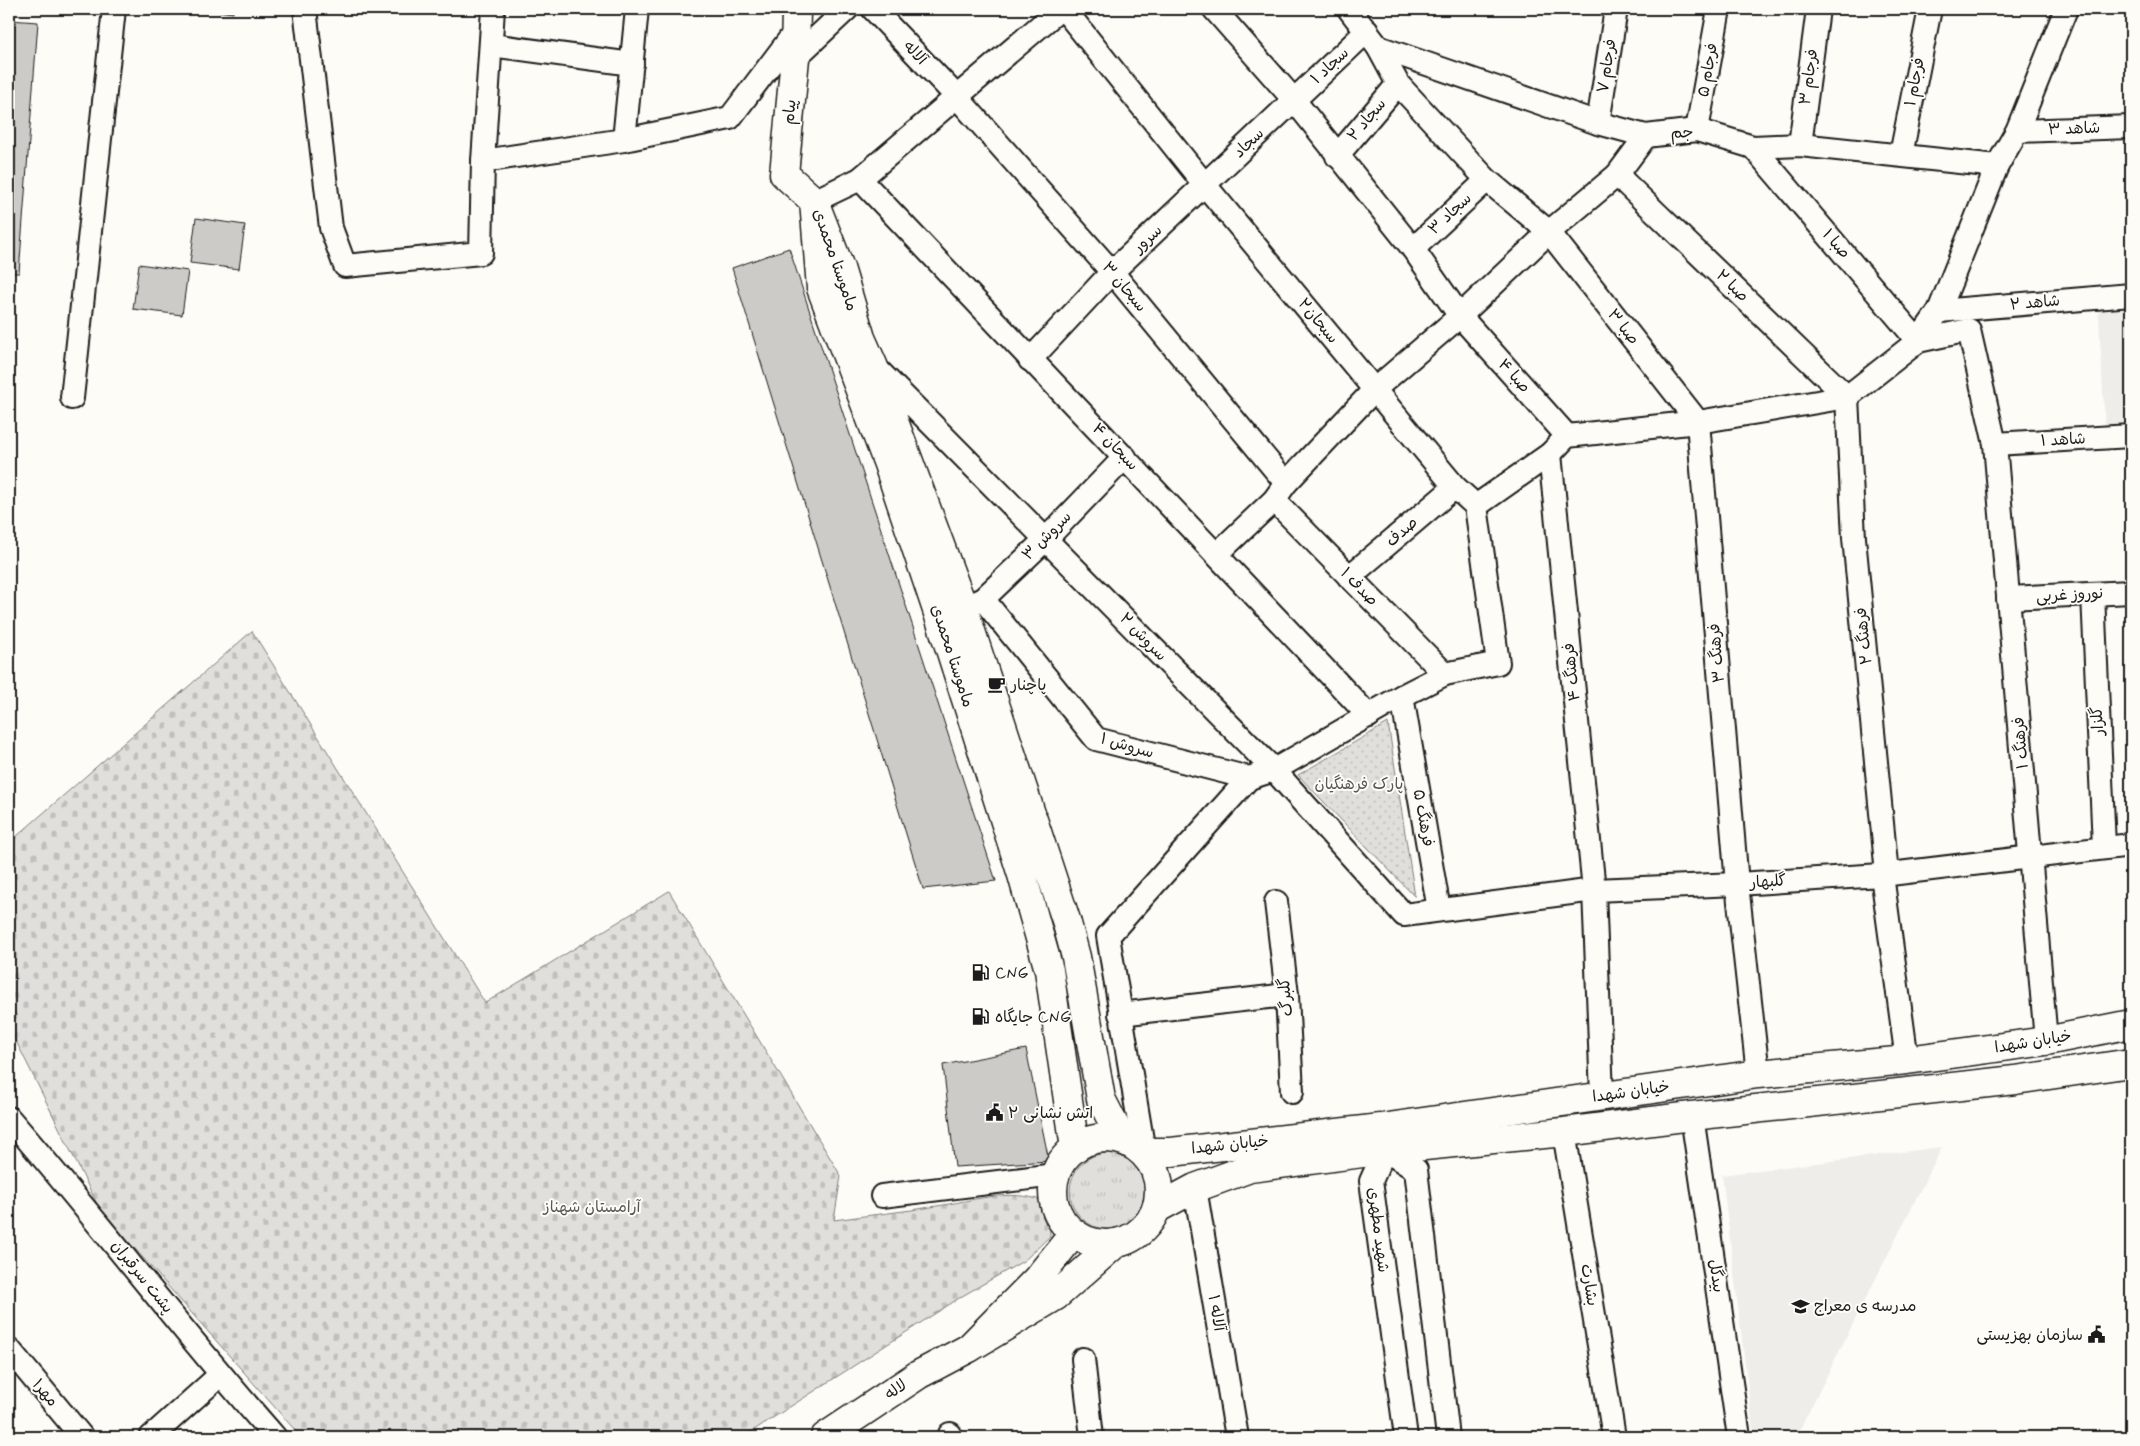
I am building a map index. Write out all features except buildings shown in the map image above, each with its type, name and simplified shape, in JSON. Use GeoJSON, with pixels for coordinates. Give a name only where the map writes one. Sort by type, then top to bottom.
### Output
{"type":"FeatureCollection","features":[{"type":"Feature","properties":{"kind":"main road","name":"پیام"},"geometry":{"type":"LineString","coordinates":[[795,33],[784,174],[814,201]]}},
{"type":"Feature","properties":{"kind":"main road","name":"ماموستا محمدی"},"geometry":{"type":"LineString","coordinates":[[814,201],[840,268],[861,338],[973,603],[1076,957],[1101,1099],[1133,1145]]}},
{"type":"Feature","properties":{"kind":"main road","name":"ماموستا محمدی"},"geometry":{"type":"LineString","coordinates":[[814,201],[821,288],[888,464],[950,649],[1022,874],[1047,960],[1060,1029],[1075,1148]]}},
{"type":"Feature","properties":{"kind":"main road","name":"خیابان شهدا"},"geometry":{"type":"LineString","coordinates":[[1156,1209],[1195,1188],[1250,1168],[1383,1139],[1602,1096],[1758,1074],[1907,1060],[2046,1042],[2131,1024]]}},
{"type":"Feature","properties":{"kind":"main road","name":"خیابان شهدا"},"geometry":{"type":"LineString","coordinates":[[1133,1145],[1171,1152],[1383,1139],[1564,1132],[2015,1080],[2131,1063]]}},
{"type":"Feature","properties":{"kind":"main road"},"geometry":{"type":"LineString","coordinates":[[1106,1138],[1133,1145],[1142,1151],[1156,1172],[1159,1184],[1156,1209],[1147,1225],[1133,1237],[1116,1243],[1101,1244],[1087,1241],[1062,1222],[1055,1207],[1053,1191],[1055,1175],[1075,1148],[1090,1140],[1106,1138]]}},
{"type":"Feature","properties":{"kind":"main road"},"geometry":{"type":"LineString","coordinates":[[969,1348],[1037,1279],[1074,1233]]}},
{"type":"Feature","properties":{"kind":"main road"},"geometry":{"type":"LineString","coordinates":[[969,1348],[1056,1296],[1116,1243]]}},
{"type":"Feature","properties":{"kind":"main road","name":"لاله"},"geometry":{"type":"LineString","coordinates":[[826,1437],[918,1375],[969,1348]]}},
{"type":"Feature","properties":{"kind":"street"},"geometry":{"type":"LineString","coordinates":[[72,398],[114,9]]}},
{"type":"Feature","properties":{"kind":"street"},"geometry":{"type":"LineString","coordinates":[[305,9],[332,228],[345,266],[482,253],[483,161],[494,9]]}},
{"type":"Feature","properties":{"kind":"street"},"geometry":{"type":"LineString","coordinates":[[624,140],[637,9]]}},
{"type":"Feature","properties":{"kind":"street"},"geometry":{"type":"LineString","coordinates":[[483,161],[624,140],[730,118],[795,33],[847,9]]}},
{"type":"Feature","properties":{"kind":"street","name":"آلاله"},"geometry":{"type":"LineString","coordinates":[[873,9],[956,97]]}},
{"type":"Feature","properties":{"kind":"street"},"geometry":{"type":"LineString","coordinates":[[814,201],[860,179],[1062,9]]}},
{"type":"Feature","properties":{"kind":"street","name":"سبحان۲"},"geometry":{"type":"LineString","coordinates":[[1062,9],[1455,487],[1476,506]]}},
{"type":"Feature","properties":{"kind":"street","name":"صبا ۴"},"geometry":{"type":"LineString","coordinates":[[1214,9],[1294,100],[1413,249],[1460,316],[1567,436]]}},
{"type":"Feature","properties":{"kind":"street","name":"صبا ۳"},"geometry":{"type":"LineString","coordinates":[[1349,9],[1373,39],[1398,84],[1487,180],[1549,232],[1698,422]]}},
{"type":"Feature","properties":{"kind":"street","name":"فرجام ۷"},"geometry":{"type":"LineString","coordinates":[[1598,122],[1616,9]]}},
{"type":"Feature","properties":{"kind":"street","name":"فرجام ۵"},"geometry":{"type":"LineString","coordinates":[[1697,130],[1719,9]]}},
{"type":"Feature","properties":{"kind":"street","name":"فرجام ۳"},"geometry":{"type":"LineString","coordinates":[[1800,145],[1818,9]]}},
{"type":"Feature","properties":{"kind":"street","name":"فرجام ۱"},"geometry":{"type":"LineString","coordinates":[[1901,154],[1930,9]]}},
{"type":"Feature","properties":{"kind":"street"},"geometry":{"type":"LineString","coordinates":[[1133,1145],[1120,1014],[1108,936],[1249,778],[1274,770],[1402,696],[1445,674],[1498,663],[1476,506],[1550,454],[1567,436],[1698,422],[1847,397],[1918,341],[1938,311],[1997,166],[2017,131],[2066,9]]}},
{"type":"Feature","properties":{"kind":"street","name":"سجاد ۱"},"geometry":{"type":"LineString","coordinates":[[1294,100],[1373,39]]}},
{"type":"Feature","properties":{"kind":"street","name":"جم"},"geometry":{"type":"LineString","coordinates":[[1373,39],[1598,122],[1646,136],[1697,130],[1753,148],[1800,145],[1901,154],[1997,166]]}},
{"type":"Feature","properties":{"kind":"street"},"geometry":{"type":"LineString","coordinates":[[490,45],[632,64]]}},
{"type":"Feature","properties":{"kind":"street","name":"سجاد ۲"},"geometry":{"type":"LineString","coordinates":[[1337,156],[1398,84]]}},
{"type":"Feature","properties":{"kind":"street","name":"سبحان ۳"},"geometry":{"type":"LineString","coordinates":[[956,97],[1112,272],[1280,492]]}},
{"type":"Feature","properties":{"kind":"street","name":"سجاد"},"geometry":{"type":"LineString","coordinates":[[1205,185],[1294,100]]}},
{"type":"Feature","properties":{"kind":"street","name":"شاهد ۳"},"geometry":{"type":"LineString","coordinates":[[2017,131],[2131,126]]}},
{"type":"Feature","properties":{"kind":"street"},"geometry":{"type":"LineString","coordinates":[[1217,554],[1280,492],[1375,389],[1460,316],[1549,232],[1617,175],[1646,136]]}},
{"type":"Feature","properties":{"kind":"street","name":"صبا ۱"},"geometry":{"type":"LineString","coordinates":[[1753,148],[1918,341]]}},
{"type":"Feature","properties":{"kind":"street","name":"صبا ۲"},"geometry":{"type":"LineString","coordinates":[[1617,175],[1847,397]]}},
{"type":"Feature","properties":{"kind":"street","name":"سبحان ۴"},"geometry":{"type":"LineString","coordinates":[[860,179],[1369,716]]}},
{"type":"Feature","properties":{"kind":"street","name":"سجاد ۳"},"geometry":{"type":"LineString","coordinates":[[1413,249],[1487,180]]}},
{"type":"Feature","properties":{"kind":"street","name":"سرور"},"geometry":{"type":"LineString","coordinates":[[1030,360],[1112,272],[1205,185]]}},
{"type":"Feature","properties":{"kind":"street","name":"شاهد ۲"},"geometry":{"type":"LineString","coordinates":[[1938,311],[2131,295]]}},
{"type":"Feature","properties":{"kind":"street","name":"فرهنگ ۱"},"geometry":{"type":"LineString","coordinates":[[1918,341],[1969,330],[1995,444],[2046,1042]]}},
{"type":"Feature","properties":{"kind":"street","name":"سروش ۲"},"geometry":{"type":"LineString","coordinates":[[873,366],[1046,538],[1274,770],[1404,915]]}},
{"type":"Feature","properties":{"kind":"street","name":"فرهنگ ۲"},"geometry":{"type":"LineString","coordinates":[[1847,397],[1854,538],[1885,874],[1907,1060]]}},
{"type":"Feature","properties":{"kind":"street","name":"فرهنگ ۳"},"geometry":{"type":"LineString","coordinates":[[1698,422],[1737,884],[1758,1074]]}},
{"type":"Feature","properties":{"kind":"street","name":"شاهد ۱"},"geometry":{"type":"LineString","coordinates":[[1995,444],[2131,436]]}},
{"type":"Feature","properties":{"kind":"street","name":"فرهنگ ۴"},"geometry":{"type":"LineString","coordinates":[[1550,454],[1594,890],[1602,1096]]}},
{"type":"Feature","properties":{"kind":"street","name":"سروش ۳"},"geometry":{"type":"LineString","coordinates":[[973,603],[1046,538],[1125,457]]}},
{"type":"Feature","properties":{"kind":"street","name":"صدف"},"geometry":{"type":"LineString","coordinates":[[1349,577],[1455,487]]}},
{"type":"Feature","properties":{"kind":"street","name":"صدف ۱"},"geometry":{"type":"LineString","coordinates":[[1280,492],[1349,577],[1445,674]]}},
{"type":"Feature","properties":{"kind":"street","name":"نوروز غربی"},"geometry":{"type":"LineString","coordinates":[[2008,598],[2131,592]]}},
{"type":"Feature","properties":{"kind":"street","name":"گلزار"},"geometry":{"type":"LineString","coordinates":[[2092,594],[2104,847]]}},
{"type":"Feature","properties":{"kind":"street","name":"سروش ۱"},"geometry":{"type":"LineString","coordinates":[[973,603],[1096,739],[1249,778]]}},
{"type":"Feature","properties":{"kind":"street","name":"فرهنگ ۵"},"geometry":{"type":"LineString","coordinates":[[1402,696],[1439,910]]}},
{"type":"Feature","properties":{"kind":"street","name":"گلبهار"},"geometry":{"type":"LineString","coordinates":[[1404,915],[1594,890],[1737,884],[1885,874],[2131,845]]}},
{"type":"Feature","properties":{"kind":"street","name":"گلبرگ"},"geometry":{"type":"LineString","coordinates":[[1276,902],[1287,995],[1292,1092]]}},
{"type":"Feature","properties":{"kind":"street"},"geometry":{"type":"LineString","coordinates":[[1120,1014],[1287,995]]}},
{"type":"Feature","properties":{"kind":"street","name":"بیدگل"},"geometry":{"type":"LineString","coordinates":[[1692,1116],[1739,1437]]}},
{"type":"Feature","properties":{"kind":"street","name":"پشت سرقبران"},"geometry":{"type":"LineString","coordinates":[[9,1118],[79,1199],[220,1375],[275,1437]]}},
{"type":"Feature","properties":{"kind":"street","name":"بشارت"},"geometry":{"type":"LineString","coordinates":[[1564,1132],[1614,1437]]}},
{"type":"Feature","properties":{"kind":"street"},"geometry":{"type":"LineString","coordinates":[[1383,1139],[1416,1170],[1448,1437]]}},
{"type":"Feature","properties":{"kind":"street","name":"شهید مطهری"},"geometry":{"type":"LineString","coordinates":[[1383,1139],[1371,1181],[1406,1437]]}},
{"type":"Feature","properties":{"kind":"street"},"geometry":{"type":"LineString","coordinates":[[882,1196],[1055,1175]]}},
{"type":"Feature","properties":{"kind":"street","name":"آلاله ۱"},"geometry":{"type":"LineString","coordinates":[[1195,1188],[1237,1437]]}},
{"type":"Feature","properties":{"kind":"street","name":"مهر۱"},"geometry":{"type":"LineString","coordinates":[[9,1349],[82,1437]]}},
{"type":"Feature","properties":{"kind":"street"},"geometry":{"type":"LineString","coordinates":[[1083,1359],[1092,1437]]}},
{"type":"Feature","properties":{"kind":"street"},"geometry":{"type":"LineString","coordinates":[[151,1437],[220,1375]]}},
{"type":"Feature","properties":{"kind":"shaded area"},"geometry":{"type":"Polygon","coordinates":[[[2131,300],[2131,425],[2105,427],[2098,302],[2131,300]]]}},
{"type":"Feature","properties":{"kind":"shaded area","name":"مدرسه ی معراج"},"geometry":{"type":"Polygon","coordinates":[[[1942,1147],[1796,1437],[1754,1437],[1722,1175],[1942,1147]]]}},
{"type":"Feature","properties":{"kind":"green space","name":"آرامستان شهناز"},"geometry":{"type":"Polygon","coordinates":[[[252,631],[485,1003],[669,891],[841,1176],[834,1220],[990,1197],[1017,1196],[1043,1201],[1049,1211],[1050,1236],[1025,1260],[964,1295],[743,1437],[301,1437],[99,1208],[9,1027],[9,843],[252,631]]]}},
{"type":"Feature","properties":{"kind":"green space","name":"پارک فرهنگیان"},"geometry":{"type":"Polygon","coordinates":[[[1388,723],[1415,897],[1298,775],[1388,723]]]}},
{"type":"Feature","properties":{"kind":"green space"},"geometry":{"type":"Polygon","coordinates":[[[1108,1153],[1122,1156],[1135,1164],[1143,1177],[1146,1191],[1143,1205],[1135,1218],[1122,1226],[1108,1229],[1094,1226],[1081,1218],[1073,1205],[1070,1191],[1073,1177],[1081,1164],[1094,1156],[1108,1153]]]}},
{"type":"Feature","properties":{"kind":"place","name":"پاچنار"},"geometry":{"type":"Point","coordinates":[997,685]}},
{"type":"Feature","properties":{"kind":"place","name":"CNG"},"geometry":{"type":"Point","coordinates":[981,973]}},
{"type":"Feature","properties":{"kind":"place","name":"جایگاه CNG"},"geometry":{"type":"Point","coordinates":[981,1017]}},
{"type":"Feature","properties":{"kind":"place","name":"اتش نشانی ۲"},"geometry":{"type":"Point","coordinates":[994,1113]}},
{"type":"Feature","properties":{"kind":"place","name":"مدرسه ی معراج"},"geometry":{"type":"Point","coordinates":[1800,1306]}},
{"type":"Feature","properties":{"kind":"place","name":"سازمان بهزیستی"},"geometry":{"type":"Point","coordinates":[2097,1335]}}]}
